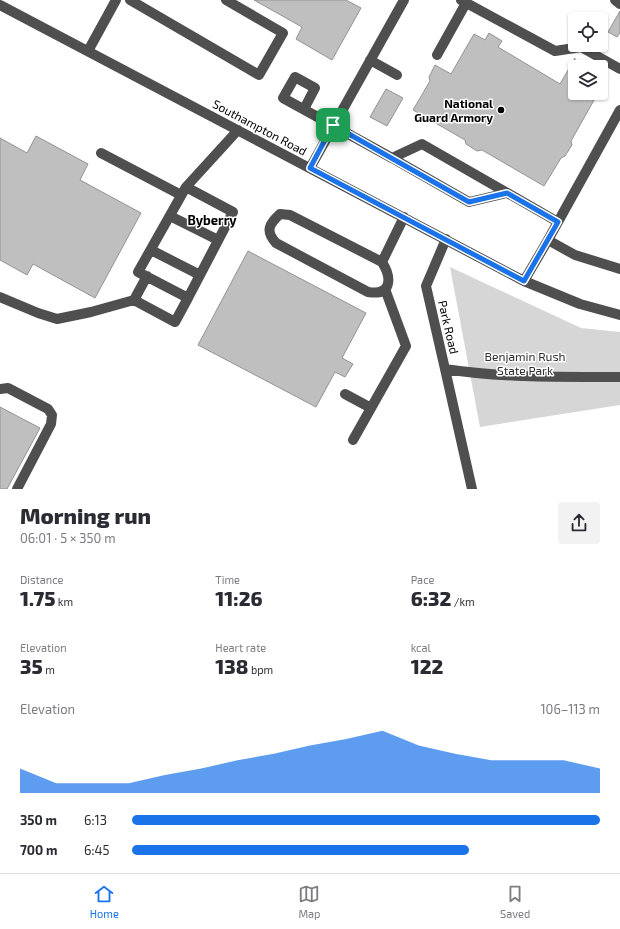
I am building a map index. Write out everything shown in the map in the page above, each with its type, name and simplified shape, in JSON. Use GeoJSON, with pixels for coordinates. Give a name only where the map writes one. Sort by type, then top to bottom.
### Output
{"type":"FeatureCollection","features":[{"type":"Feature","properties":{"kind":"street"},"geometry":{"type":"LineString","coordinates":[[88,51],[116,0]]}},
{"type":"Feature","properties":{"kind":"street"},"geometry":{"type":"LineString","coordinates":[[130,0],[259,75],[283,33],[226,0]]}},
{"type":"Feature","properties":{"kind":"street"},"geometry":{"type":"LineString","coordinates":[[310,168],[404,0]]}},
{"type":"Feature","properties":{"kind":"street"},"geometry":{"type":"LineString","coordinates":[[615,0],[620,4]]}},
{"type":"Feature","properties":{"kind":"street"},"geometry":{"type":"LineString","coordinates":[[437,55],[464,1],[556,51],[582,47],[620,69]]}},
{"type":"Feature","properties":{"kind":"street","name":"Southampton Road"},"geometry":{"type":"LineString","coordinates":[[0,5],[524,281],[568,300],[620,315]]}},
{"type":"Feature","properties":{"kind":"street"},"geometry":{"type":"LineString","coordinates":[[370,60],[397,75]]}},
{"type":"Feature","properties":{"kind":"street"},"geometry":{"type":"LineString","coordinates":[[304,109],[469,202],[507,193]]}},
{"type":"Feature","properties":{"kind":"street"},"geometry":{"type":"LineString","coordinates":[[524,281],[620,110]]}},
{"type":"Feature","properties":{"kind":"street"},"geometry":{"type":"LineString","coordinates":[[188,298],[138,272],[183,191],[238,130]]}},
{"type":"Feature","properties":{"kind":"street"},"geometry":{"type":"LineString","coordinates":[[392,158],[422,144],[558,222]]}},
{"type":"Feature","properties":{"kind":"street"},"geometry":{"type":"LineString","coordinates":[[0,297],[38,313],[57,319],[91,312],[134,300],[175,322],[233,212],[183,191],[101,153]]}},
{"type":"Feature","properties":{"kind":"street"},"geometry":{"type":"LineString","coordinates":[[280,214],[290,215],[382,262],[388,271],[390,280],[385,289],[376,293],[368,292],[276,243],[270,236],[269,229],[273,220],[280,214]]}},
{"type":"Feature","properties":{"kind":"street"},"geometry":{"type":"LineString","coordinates":[[170,216],[218,240]]}},
{"type":"Feature","properties":{"kind":"street"},"geometry":{"type":"LineString","coordinates":[[382,262],[404,218]]}},
{"type":"Feature","properties":{"kind":"street","name":"Park Road"},"geometry":{"type":"LineString","coordinates":[[446,239],[426,286],[446,369],[473,373],[529,377],[620,377]]}},
{"type":"Feature","properties":{"kind":"street"},"geometry":{"type":"LineString","coordinates":[[548,240],[575,255],[620,269]]}},
{"type":"Feature","properties":{"kind":"street"},"geometry":{"type":"LineString","coordinates":[[151,250],[200,275]]}},
{"type":"Feature","properties":{"kind":"street"},"geometry":{"type":"LineString","coordinates":[[134,300],[146,276]]}},
{"type":"Feature","properties":{"kind":"street"},"geometry":{"type":"LineString","coordinates":[[354,440],[406,346],[385,289]]}},
{"type":"Feature","properties":{"kind":"street"},"geometry":{"type":"LineString","coordinates":[[446,369],[472,489]]}},
{"type":"Feature","properties":{"kind":"street"},"geometry":{"type":"LineString","coordinates":[[0,390],[8,388],[48,409],[52,416],[51,424],[17,489]]}},
{"type":"Feature","properties":{"kind":"street"},"geometry":{"type":"LineString","coordinates":[[345,394],[371,408]]}},
{"type":"Feature","properties":{"kind":"green space","name":"Benjamin Rush State Park"},"geometry":{"type":"Polygon","coordinates":[[[450,267],[581,328],[620,332],[620,405],[480,427],[450,267]]]}},
{"type":"Feature","properties":{"kind":"building"},"geometry":{"type":"Polygon","coordinates":[[[254,0],[346,0],[361,8],[332,60],[296,39],[302,27],[254,0]]]}},
{"type":"Feature","properties":{"kind":"building"},"geometry":{"type":"Polygon","coordinates":[[[620,11],[620,33],[617,37],[608,32],[620,11]]]}},
{"type":"Feature","properties":{"kind":"building","name":"National Guard Armory"},"geometry":{"type":"Polygon","coordinates":[[[489,33],[502,41],[498,47],[560,84],[568,70],[568,100],[594,100],[571,141],[572,145],[565,156],[561,158],[544,186],[482,150],[477,151],[466,144],[465,140],[413,110],[430,81],[429,77],[435,65],[451,74],[474,34],[485,40],[489,33]]]}},
{"type":"Feature","properties":{"kind":"building"},"geometry":{"type":"Polygon","coordinates":[[[386,89],[403,98],[387,126],[370,117],[386,89]]]}},
{"type":"Feature","properties":{"kind":"building"},"geometry":{"type":"Polygon","coordinates":[[[36,136],[88,164],[80,180],[141,213],[95,298],[33,264],[27,275],[0,260],[0,138],[27,153],[36,136]]]}},
{"type":"Feature","properties":{"kind":"building"},"geometry":{"type":"Polygon","coordinates":[[[248,251],[366,313],[342,358],[353,364],[345,377],[335,372],[316,407],[198,345],[248,251]]]}},
{"type":"Feature","properties":{"kind":"building"},"geometry":{"type":"Polygon","coordinates":[[[0,407],[40,428],[7,489],[0,489],[0,407]]]}},
{"type":"Feature","properties":{"kind":"place","name":"National Guard Armory"},"geometry":{"type":"Point","coordinates":[501,110]}},
{"type":"Feature","properties":{"kind":"district","name":"Byberry"},"geometry":{"type":"Point","coordinates":[212,220]}},
{"type":"Feature","properties":{"kind":"route"},"geometry":{"type":"LineString","coordinates":[[333,125],[469,202],[507,193],[558,222],[524,281],[310,168],[333,125]]}}]}
